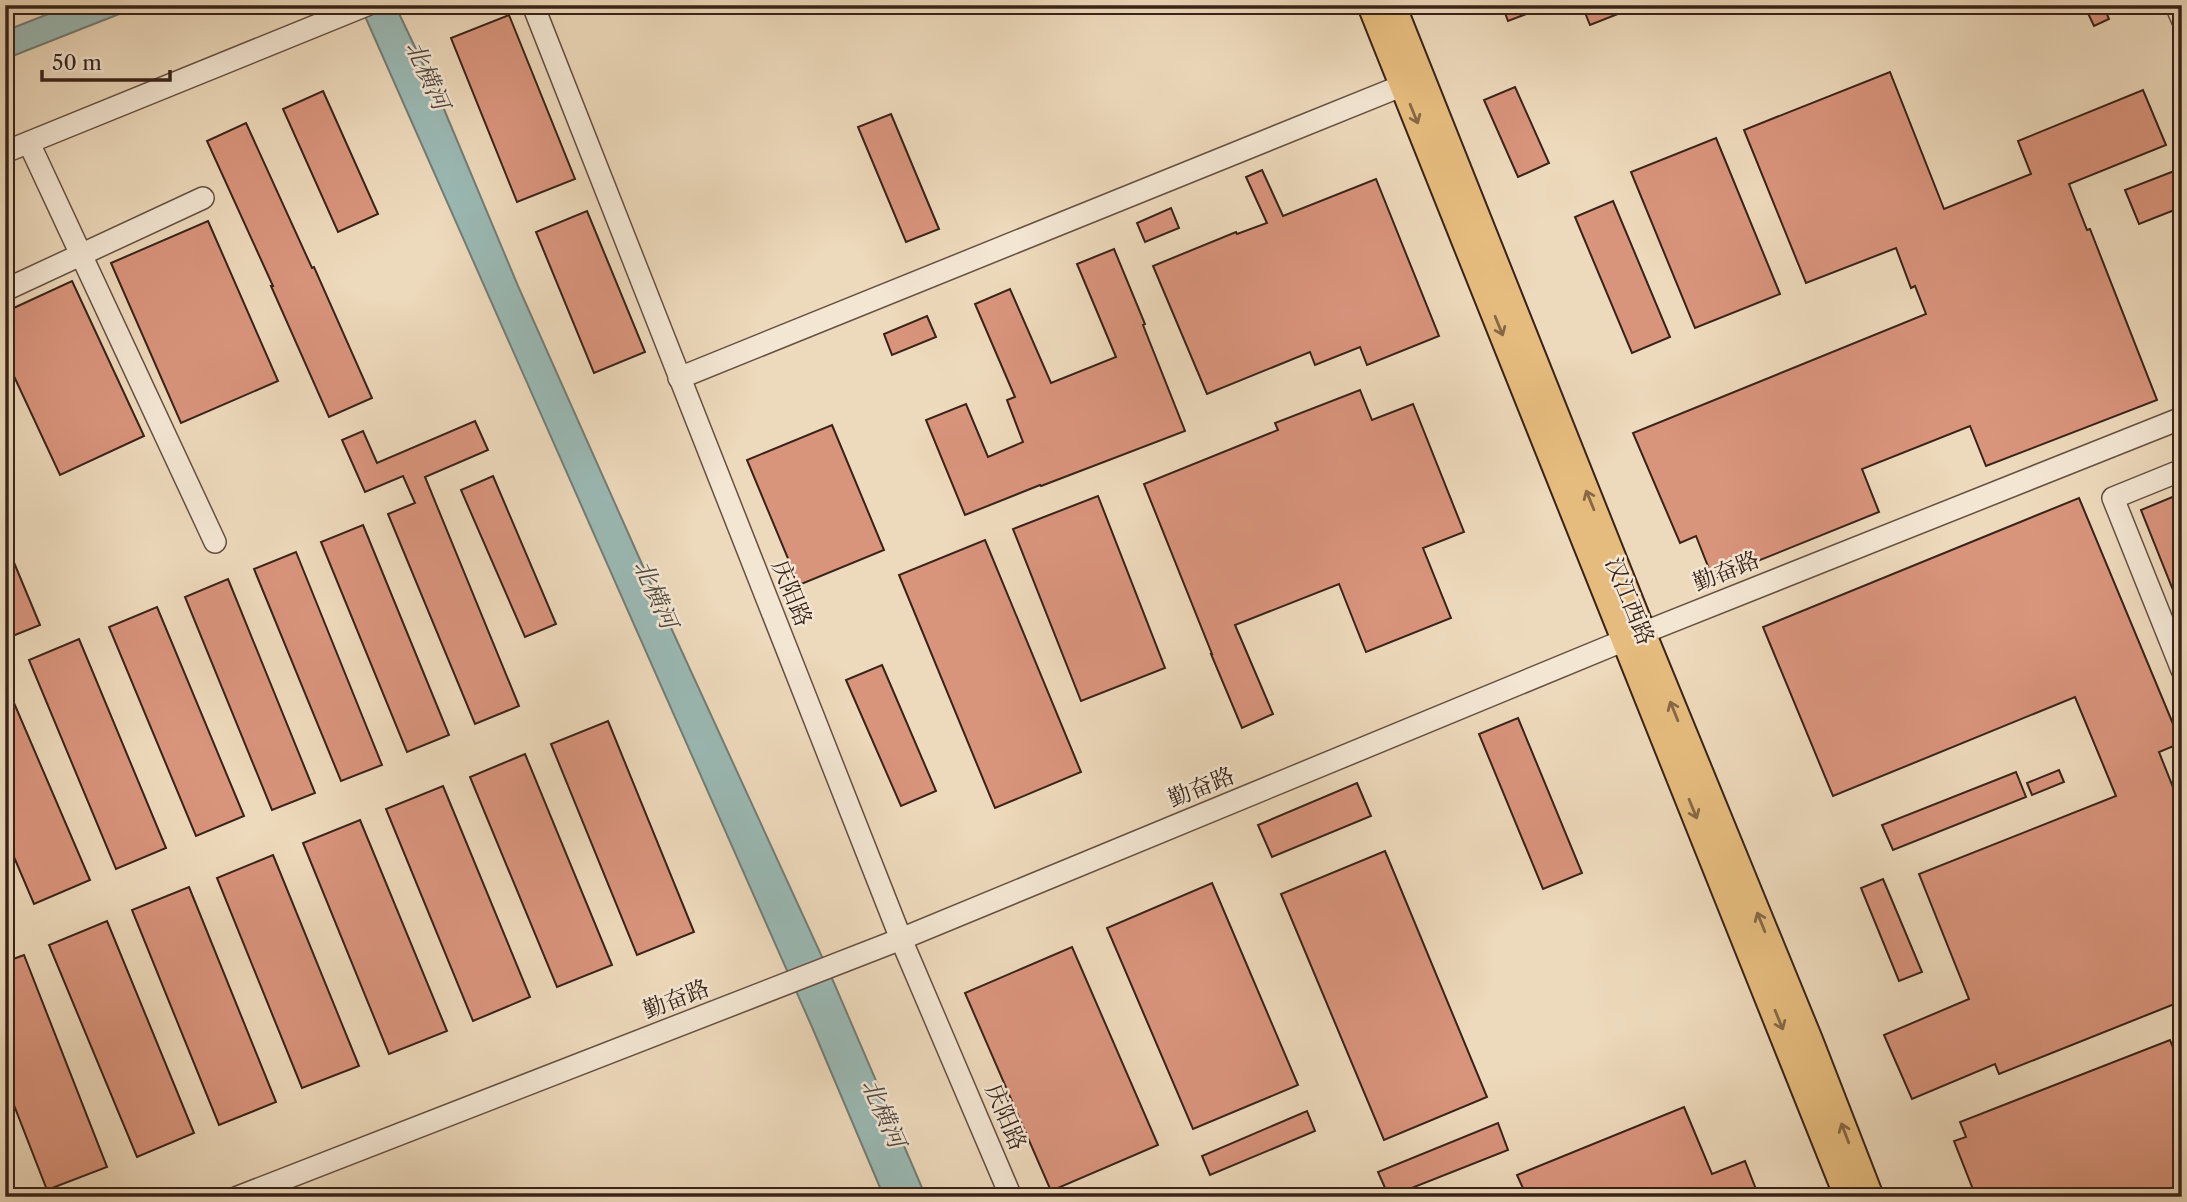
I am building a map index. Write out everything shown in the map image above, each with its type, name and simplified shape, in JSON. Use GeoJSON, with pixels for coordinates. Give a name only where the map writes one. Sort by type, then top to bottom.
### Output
{"type":"FeatureCollection","features":[{"type":"Feature","properties":{"kind":"main road","name":"汉江西路"},"geometry":{"type":"LineString","coordinates":[[1371,5],[1477,213],[1634,637],[1848,1197]]}},
{"type":"Feature","properties":{"kind":"main road","name":"汉江西路"},"geometry":{"type":"LineString","coordinates":[[1392,5],[1412,82]]}},
{"type":"Feature","properties":{"kind":"main road","name":"汉江西路"},"geometry":{"type":"LineString","coordinates":[[1634,637],[1804,1027],[1870,1197]]}},
{"type":"Feature","properties":{"kind":"street"},"geometry":{"type":"LineString","coordinates":[[5,152],[367,5]]}},
{"type":"Feature","properties":{"kind":"street","name":"庆阳路"},"geometry":{"type":"LineString","coordinates":[[533,5],[901,939],[1011,1197]]}},
{"type":"Feature","properties":{"kind":"street"},"geometry":{"type":"LineString","coordinates":[[2176,5],[2182,19]]}},
{"type":"Feature","properties":{"kind":"street"},"geometry":{"type":"LineString","coordinates":[[679,378],[1412,82]]}},
{"type":"Feature","properties":{"kind":"street"},"geometry":{"type":"LineString","coordinates":[[29,143],[215,542]]}},
{"type":"Feature","properties":{"kind":"street"},"geometry":{"type":"LineString","coordinates":[[5,290],[203,198]]}},
{"type":"Feature","properties":{"kind":"street","name":"勤奋路"},"geometry":{"type":"LineString","coordinates":[[238,1197],[843,963],[1634,637],[2182,418]]}},
{"type":"Feature","properties":{"kind":"street"},"geometry":{"type":"LineString","coordinates":[[2182,470],[2113,498],[2182,670]]}},
{"type":"Feature","properties":{"kind":"water"},"geometry":{"type":"Polygon","coordinates":[[[71,5],[142,5],[5,59],[5,31],[71,5]]]}},
{"type":"Feature","properties":{"kind":"water","name":"北横河"},"geometry":{"type":"Polygon","coordinates":[[[360,5],[395,5],[441,102],[518,286],[650,582],[834,983],[926,1197],[884,1197],[812,1027],[360,5]]]}},
{"type":"Feature","properties":{"kind":"building"},"geometry":{"type":"Polygon","coordinates":[[[1502,5],[1546,5],[1547,6],[1508,21],[1502,5]]]}},
{"type":"Feature","properties":{"kind":"building"},"geometry":{"type":"Polygon","coordinates":[[[1582,5],[1638,5],[1638,6],[1590,25],[1582,5]]]}},
{"type":"Feature","properties":{"kind":"building"},"geometry":{"type":"Polygon","coordinates":[[[2084,5],[2103,5],[2109,19],[2094,26],[2084,5]]]}},
{"type":"Feature","properties":{"kind":"building"},"geometry":{"type":"Polygon","coordinates":[[[509,15],[575,179],[517,202],[451,38],[509,15]]]}},
{"type":"Feature","properties":{"kind":"building"},"geometry":{"type":"Polygon","coordinates":[[[1890,72],[1944,209],[2031,174],[2018,141],[2143,90],[2166,145],[2069,184],[2087,230],[2090,229],[2157,400],[1986,466],[1970,426],[1862,469],[1879,512],[1713,579],[1696,536],[1680,543],[1633,433],[1926,314],[1915,286],[1911,288],[1896,248],[1806,283],[1744,130],[1890,72]]]}},
{"type":"Feature","properties":{"kind":"building"},"geometry":{"type":"Polygon","coordinates":[[[1515,87],[1549,163],[1518,177],[1484,100],[1515,87]]]}},
{"type":"Feature","properties":{"kind":"building"},"geometry":{"type":"Polygon","coordinates":[[[323,91],[378,214],[338,232],[283,109],[323,91]]]}},
{"type":"Feature","properties":{"kind":"building"},"geometry":{"type":"Polygon","coordinates":[[[891,114],[939,229],[906,242],[858,127],[891,114]]]}},
{"type":"Feature","properties":{"kind":"building"},"geometry":{"type":"Polygon","coordinates":[[[246,123],[372,398],[329,417],[207,141],[246,123]]]}},
{"type":"Feature","properties":{"kind":"building"},"geometry":{"type":"Polygon","coordinates":[[[1716,138],[1780,294],[1695,328],[1631,172],[1716,138]]]}},
{"type":"Feature","properties":{"kind":"building"},"geometry":{"type":"Polygon","coordinates":[[[2182,168],[2182,207],[2139,224],[2125,190],[2182,168]]]}},
{"type":"Feature","properties":{"kind":"building"},"geometry":{"type":"Polygon","coordinates":[[[1262,170],[1283,216],[1376,179],[1439,336],[1367,365],[1360,347],[1315,365],[1310,352],[1207,394],[1153,266],[1236,232],[1237,234],[1267,223],[1246,177],[1262,170]]]}},
{"type":"Feature","properties":{"kind":"building"},"geometry":{"type":"Polygon","coordinates":[[[1613,201],[1670,337],[1632,353],[1575,217],[1613,201]]]}},
{"type":"Feature","properties":{"kind":"building"},"geometry":{"type":"Polygon","coordinates":[[[1171,208],[1179,228],[1145,242],[1137,223],[1171,208]]]}},
{"type":"Feature","properties":{"kind":"building"},"geometry":{"type":"Polygon","coordinates":[[[587,211],[645,352],[594,373],[536,232],[587,211]]]}},
{"type":"Feature","properties":{"kind":"building"},"geometry":{"type":"Polygon","coordinates":[[[208,221],[278,381],[181,423],[111,263],[208,221]]]}},
{"type":"Feature","properties":{"kind":"building"},"geometry":{"type":"Polygon","coordinates":[[[1114,249],[1185,431],[965,515],[926,420],[966,404],[988,457],[1023,442],[1007,400],[1015,397],[975,304],[1010,289],[1051,383],[1116,357],[1077,264],[1114,249]]]}},
{"type":"Feature","properties":{"kind":"building"},"geometry":{"type":"Polygon","coordinates":[[[72,281],[144,436],[60,475],[5,357],[5,312],[72,281]]]}},
{"type":"Feature","properties":{"kind":"building"},"geometry":{"type":"Polygon","coordinates":[[[927,316],[936,337],[892,355],[884,334],[927,316]]]}},
{"type":"Feature","properties":{"kind":"building"},"geometry":{"type":"Polygon","coordinates":[[[1360,390],[1372,420],[1413,404],[1464,532],[1423,548],[1451,618],[1366,652],[1339,584],[1235,625],[1273,714],[1242,728],[1144,484],[1278,430],[1275,423],[1360,390]]]}},
{"type":"Feature","properties":{"kind":"building"},"geometry":{"type":"Polygon","coordinates":[[[475,421],[488,450],[425,477],[519,706],[475,724],[388,514],[415,503],[403,476],[365,492],[342,440],[363,431],[377,463],[475,421]]]}},
{"type":"Feature","properties":{"kind":"building"},"geometry":{"type":"Polygon","coordinates":[[[832,425],[884,550],[799,585],[747,460],[832,425]]]}},
{"type":"Feature","properties":{"kind":"building"},"geometry":{"type":"Polygon","coordinates":[[[493,476],[556,624],[525,637],[461,490],[493,476]]]}},
{"type":"Feature","properties":{"kind":"building"},"geometry":{"type":"Polygon","coordinates":[[[2182,493],[2182,610],[2181,610],[2141,510],[2182,493]]]}},
{"type":"Feature","properties":{"kind":"building"},"geometry":{"type":"Polygon","coordinates":[[[1098,496],[1165,668],[1081,701],[1013,529],[1098,496]]]}},
{"type":"Feature","properties":{"kind":"building"},"geometry":{"type":"Polygon","coordinates":[[[2079,498],[2181,743],[2159,752],[2182,810],[2182,1001],[1999,1074],[1995,1064],[1912,1099],[1884,1035],[1969,999],[1919,874],[2116,796],[2075,697],[1833,796],[1763,627],[2079,498]]]}},
{"type":"Feature","properties":{"kind":"building"},"geometry":{"type":"Polygon","coordinates":[[[363,525],[449,735],[407,752],[321,542],[363,525]]]}},
{"type":"Feature","properties":{"kind":"building"},"geometry":{"type":"Polygon","coordinates":[[[985,540],[1081,772],[995,808],[899,575],[985,540]]]}},
{"type":"Feature","properties":{"kind":"building"},"geometry":{"type":"Polygon","coordinates":[[[5,541],[40,625],[5,639],[5,541]]]}},
{"type":"Feature","properties":{"kind":"building"},"geometry":{"type":"Polygon","coordinates":[[[296,552],[382,765],[341,781],[254,569],[296,552]]]}},
{"type":"Feature","properties":{"kind":"building"},"geometry":{"type":"Polygon","coordinates":[[[228,579],[315,793],[272,810],[185,597],[228,579]]]}},
{"type":"Feature","properties":{"kind":"building"},"geometry":{"type":"Polygon","coordinates":[[[157,607],[244,816],[196,836],[109,627],[157,607]]]}},
{"type":"Feature","properties":{"kind":"building"},"geometry":{"type":"Polygon","coordinates":[[[79,639],[166,848],[116,869],[29,660],[79,639]]]}},
{"type":"Feature","properties":{"kind":"building"},"geometry":{"type":"Polygon","coordinates":[[[882,665],[936,791],[901,806],[846,680],[882,665]]]}},
{"type":"Feature","properties":{"kind":"building"},"geometry":{"type":"Polygon","coordinates":[[[5,682],[90,880],[34,904],[5,836],[5,682]]]}},
{"type":"Feature","properties":{"kind":"building"},"geometry":{"type":"Polygon","coordinates":[[[1518,718],[1582,873],[1543,889],[1479,734],[1518,718]]]}},
{"type":"Feature","properties":{"kind":"building"},"geometry":{"type":"Polygon","coordinates":[[[608,721],[694,932],[637,955],[551,744],[608,721]]]}},
{"type":"Feature","properties":{"kind":"building"},"geometry":{"type":"Polygon","coordinates":[[[525,754],[612,965],[557,987],[470,777],[525,754]]]}},
{"type":"Feature","properties":{"kind":"building"},"geometry":{"type":"Polygon","coordinates":[[[2059,770],[2064,782],[2032,795],[2027,783],[2059,770]]]}},
{"type":"Feature","properties":{"kind":"building"},"geometry":{"type":"Polygon","coordinates":[[[2016,772],[2026,797],[1893,850],[1882,825],[2016,772]]]}},
{"type":"Feature","properties":{"kind":"building"},"geometry":{"type":"Polygon","coordinates":[[[1357,783],[1371,816],[1272,857],[1258,825],[1357,783]]]}},
{"type":"Feature","properties":{"kind":"building"},"geometry":{"type":"Polygon","coordinates":[[[443,786],[530,997],[473,1021],[386,809],[443,786]]]}},
{"type":"Feature","properties":{"kind":"building"},"geometry":{"type":"Polygon","coordinates":[[[360,820],[447,1031],[389,1054],[303,843],[360,820]]]}},
{"type":"Feature","properties":{"kind":"building"},"geometry":{"type":"Polygon","coordinates":[[[1385,851],[1487,1097],[1384,1140],[1281,894],[1385,851]]]}},
{"type":"Feature","properties":{"kind":"building"},"geometry":{"type":"Polygon","coordinates":[[[273,855],[359,1066],[302,1088],[217,878],[273,855]]]}},
{"type":"Feature","properties":{"kind":"building"},"geometry":{"type":"Polygon","coordinates":[[[1883,879],[1922,972],[1899,981],[1861,888],[1883,879]]]}},
{"type":"Feature","properties":{"kind":"building"},"geometry":{"type":"Polygon","coordinates":[[[1212,883],[1298,1085],[1193,1129],[1107,928],[1212,883]]]}},
{"type":"Feature","properties":{"kind":"building"},"geometry":{"type":"Polygon","coordinates":[[[189,887],[276,1102],[219,1125],[132,910],[189,887]]]}},
{"type":"Feature","properties":{"kind":"building"},"geometry":{"type":"Polygon","coordinates":[[[107,921],[194,1133],[137,1157],[49,945],[107,921]]]}},
{"type":"Feature","properties":{"kind":"building"},"geometry":{"type":"Polygon","coordinates":[[[1072,947],[1158,1145],[1051,1191],[965,993],[1072,947]]]}},
{"type":"Feature","properties":{"kind":"building"},"geometry":{"type":"Polygon","coordinates":[[[24,955],[107,1167],[47,1190],[5,1082],[5,962],[24,955]]]}},
{"type":"Feature","properties":{"kind":"building"},"geometry":{"type":"Polygon","coordinates":[[[2170,1040],[2182,1070],[2182,1186],[2154,1197],[1976,1197],[1954,1141],[1966,1137],[1960,1122],[2170,1040]]]}},
{"type":"Feature","properties":{"kind":"building"},"geometry":{"type":"Polygon","coordinates":[[[1684,1107],[1712,1174],[1745,1161],[1759,1197],[1527,1197],[1517,1175],[1684,1107]]]}},
{"type":"Feature","properties":{"kind":"building"},"geometry":{"type":"Polygon","coordinates":[[[1307,1111],[1315,1131],[1210,1175],[1202,1156],[1307,1111]]]}},
{"type":"Feature","properties":{"kind":"building"},"geometry":{"type":"Polygon","coordinates":[[[1498,1123],[1508,1150],[1389,1197],[1378,1172],[1498,1123]]]}}]}
